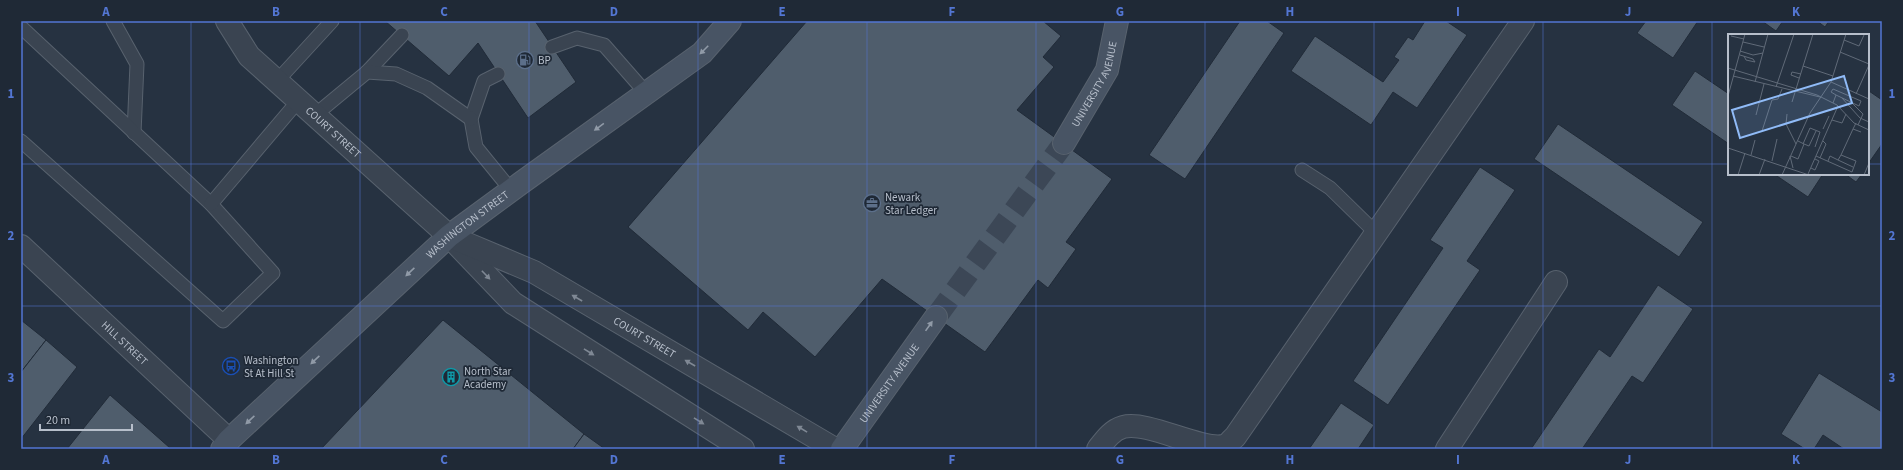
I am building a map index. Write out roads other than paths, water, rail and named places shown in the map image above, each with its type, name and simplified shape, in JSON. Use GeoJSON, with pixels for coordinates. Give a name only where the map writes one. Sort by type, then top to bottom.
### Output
{"type":"FeatureCollection","features":[{"type":"Feature","properties":{"kind":"main road","name":"WASHINGTON STREET"},"geometry":{"type":"LineString","coordinates":[[226,444],[449,236],[702,53],[730,21]]}},
{"type":"Feature","properties":{"kind":"main road","name":"UNIVERSITY AVENUE"},"geometry":{"type":"LineString","coordinates":[[1064,143],[1107,70],[1117,21]]}},
{"type":"Feature","properties":{"kind":"main road","name":"UNIVERSITY AVENUE"},"geometry":{"type":"LineString","coordinates":[[842,449],[936,317]]}},
{"type":"Feature","properties":{"kind":"street"},"geometry":{"type":"LineString","coordinates":[[1098,449],[1109,435],[1124,427],[1145,428],[1213,447],[1225,445],[1235,437],[1522,21]]}},
{"type":"Feature","properties":{"kind":"street","name":"COURT STREET"},"geometry":{"type":"LineString","coordinates":[[230,23],[250,56],[449,236],[513,303],[743,449]]}},
{"type":"Feature","properties":{"kind":"street","name":"COURT STREET"},"geometry":{"type":"LineString","coordinates":[[449,236],[534,272],[835,449]]}},
{"type":"Feature","properties":{"kind":"street","name":"HILL STREET"},"geometry":{"type":"LineString","coordinates":[[21,246],[226,444]]}},
{"type":"Feature","properties":{"kind":"street"},"geometry":{"type":"LineString","coordinates":[[1447,449],[1556,282]]}},
{"type":"Feature","properties":{"kind":"lane"},"geometry":{"type":"LineString","coordinates":[[113,21],[137,64],[134,132]]}},
{"type":"Feature","properties":{"kind":"lane"},"geometry":{"type":"LineString","coordinates":[[277,81],[332,21]]}},
{"type":"Feature","properties":{"kind":"lane"},"geometry":{"type":"LineString","coordinates":[[21,26],[211,204],[273,273],[223,321],[21,141]]}},
{"type":"Feature","properties":{"kind":"lane"},"geometry":{"type":"LineString","coordinates":[[315,115],[367,72],[402,35]]}},
{"type":"Feature","properties":{"kind":"lane"},"geometry":{"type":"LineString","coordinates":[[552,47],[577,38],[604,45],[646,93]]}},
{"type":"Feature","properties":{"kind":"lane"},"geometry":{"type":"LineString","coordinates":[[367,72],[396,74],[427,88],[471,120]]}},
{"type":"Feature","properties":{"kind":"lane"},"geometry":{"type":"LineString","coordinates":[[498,74],[484,80],[471,120],[476,147],[511,190]]}},
{"type":"Feature","properties":{"kind":"lane"},"geometry":{"type":"LineString","coordinates":[[211,204],[299,100]]}},
{"type":"Feature","properties":{"kind":"lane"},"geometry":{"type":"LineString","coordinates":[[1302,170],[1330,188],[1375,232]]}},
{"type":"Feature","properties":{"kind":"tunnel"},"geometry":{"type":"LineString","coordinates":[[936,317],[1064,143]]}},
{"type":"Feature","properties":{"kind":"place","name":"BP"},"geometry":{"type":"Point","coordinates":[525,60]}},
{"type":"Feature","properties":{"kind":"place","name":"Newark Star Ledger"},"geometry":{"type":"Point","coordinates":[872,203]}},
{"type":"Feature","properties":{"kind":"place","name":"Washington St At Hill St"},"geometry":{"type":"Point","coordinates":[231,366]}},
{"type":"Feature","properties":{"kind":"place","name":"North Star Academy"},"geometry":{"type":"Point","coordinates":[451,377]}}]}
